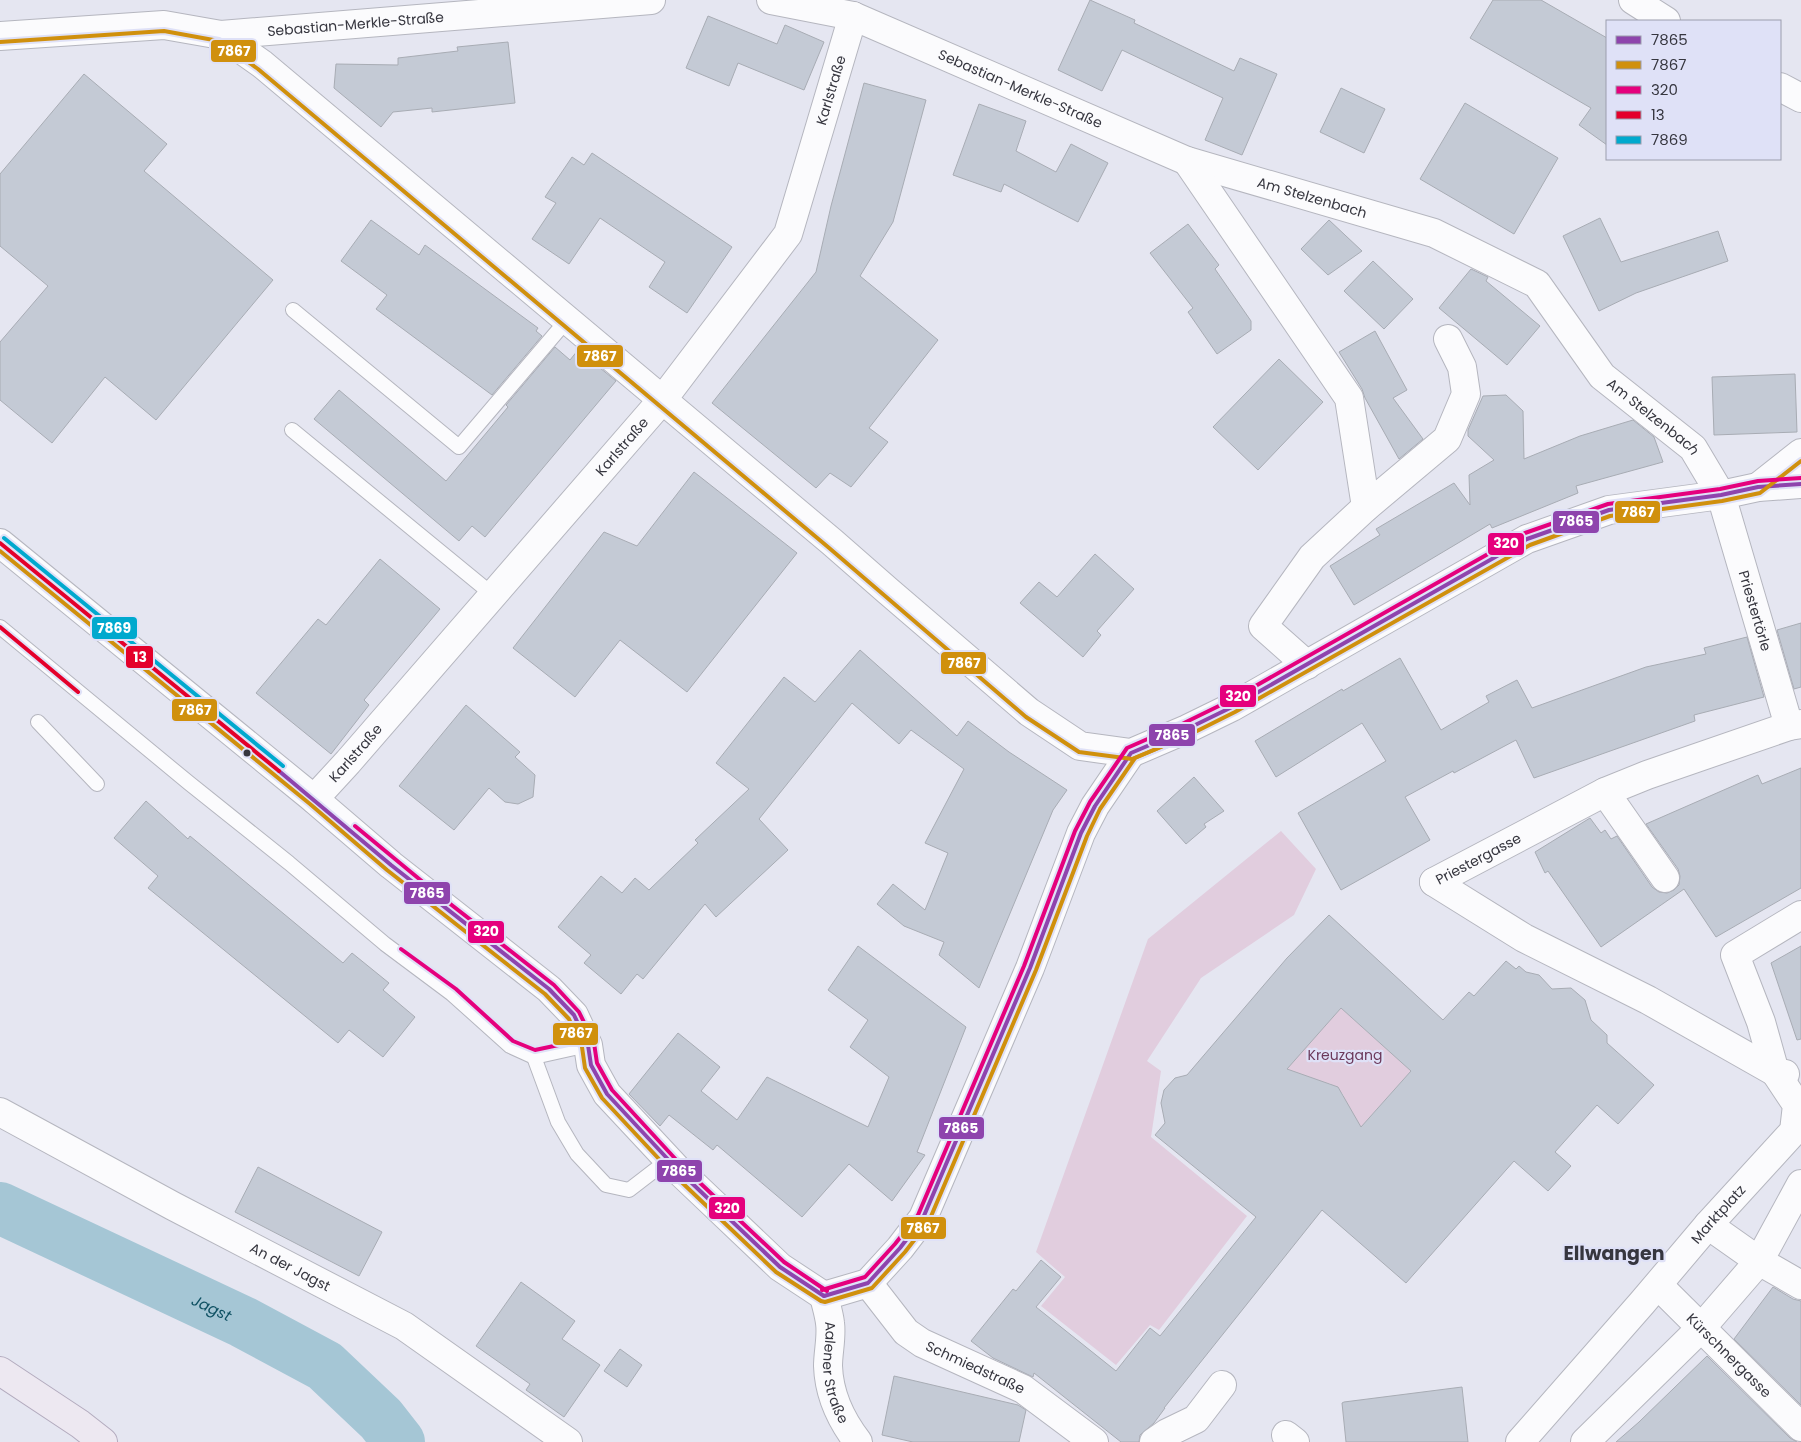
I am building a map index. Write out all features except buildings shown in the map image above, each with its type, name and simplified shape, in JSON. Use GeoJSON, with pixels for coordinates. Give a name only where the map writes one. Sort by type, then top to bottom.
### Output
{"type":"FeatureCollection","features":[{"type":"Feature","properties":{"kind":"main road"},"geometry":{"type":"LineString","coordinates":[[0,1371],[80,1424],[103,1442]]}},
{"type":"Feature","properties":{"kind":"street","name":"Sebastian-Merkle-Straße"},"geometry":{"type":"LineString","coordinates":[[0,36],[164,25],[221,35],[652,0]]}},
{"type":"Feature","properties":{"kind":"street","name":"Sebastian-Merkle-Straße"},"geometry":{"type":"LineString","coordinates":[[771,0],[853,16],[1187,161]]}},
{"type":"Feature","properties":{"kind":"street"},"geometry":{"type":"LineString","coordinates":[[1633,0],[1664,20]]}},
{"type":"Feature","properties":{"kind":"street","name":"Karlstraße"},"geometry":{"type":"LineString","coordinates":[[314,799],[663,400],[788,234],[853,16]]}},
{"type":"Feature","properties":{"kind":"street"},"geometry":{"type":"LineString","coordinates":[[221,35],[262,64],[663,400],[832,542],[1028,712],[1080,746],[1131,752],[1187,729],[1232,707],[1527,539],[1609,510],[1721,496],[1758,487],[1801,484]]}},
{"type":"Feature","properties":{"kind":"street"},"geometry":{"type":"LineString","coordinates":[[1781,88],[1801,98]]}},
{"type":"Feature","properties":{"kind":"street"},"geometry":{"type":"LineString","coordinates":[[1187,161],[1349,398],[1366,507]]}},
{"type":"Feature","properties":{"kind":"street","name":"Am Stelzenbach"},"geometry":{"type":"LineString","coordinates":[[1187,161],[1434,233],[1537,284],[1602,376],[1693,448],[1721,496]]}},
{"type":"Feature","properties":{"kind":"street"},"geometry":{"type":"LineString","coordinates":[[1307,664],[1263,626],[1312,558],[1366,507],[1447,439],[1466,394],[1462,367],[1448,339]]}},
{"type":"Feature","properties":{"kind":"street"},"geometry":{"type":"LineString","coordinates":[[1758,487],[1801,453]]}},
{"type":"Feature","properties":{"kind":"street","name":"Priestertörle"},"geometry":{"type":"LineString","coordinates":[[1721,496],[1795,725]]}},
{"type":"Feature","properties":{"kind":"street"},"geometry":{"type":"LineString","coordinates":[[0,544],[314,799],[391,865],[549,989],[574,1015],[588,1045],[591,1065],[607,1094],[668,1160],[780,1267],[824,1296],[868,1283],[900,1248],[923,1218],[1030,968],[1081,833],[1131,752]]}},
{"type":"Feature","properties":{"kind":"street","name":"Priestergasse"},"geometry":{"type":"LineString","coordinates":[[1788,1075],[1648,1000],[1524,938],[1434,882],[1605,792],[1647,775],[1795,725]]}},
{"type":"Feature","properties":{"kind":"street"},"geometry":{"type":"LineString","coordinates":[[1605,792],[1665,878]]}},
{"type":"Feature","properties":{"kind":"street","name":"Marktplatz"},"geometry":{"type":"LineString","coordinates":[[1520,1442],[1708,1225],[1794,1131],[1797,1105],[1788,1075],[1761,1022],[1735,955],[1801,915]]}},
{"type":"Feature","properties":{"kind":"street","name":"An der Jagst"},"geometry":{"type":"LineString","coordinates":[[0,1112],[174,1206],[404,1326],[568,1442]]}},
{"type":"Feature","properties":{"kind":"street"},"geometry":{"type":"LineString","coordinates":[[1585,1442],[1702,1328],[1758,1261],[1801,1184]]}},
{"type":"Feature","properties":{"kind":"street"},"geometry":{"type":"LineString","coordinates":[[1708,1225],[1758,1261],[1801,1285]]}},
{"type":"Feature","properties":{"kind":"street","name":"Schmiedstraße"},"geometry":{"type":"LineString","coordinates":[[868,1283],[906,1332],[922,1344],[1023,1389],[1093,1442]]}},
{"type":"Feature","properties":{"kind":"street","name":"Kürschnergasse"},"geometry":{"type":"LineString","coordinates":[[1658,1285],[1801,1427]]}},
{"type":"Feature","properties":{"kind":"street","name":"Aalener Straße"},"geometry":{"type":"LineString","coordinates":[[824,1296],[830,1324],[828,1367],[831,1389],[837,1408],[848,1429],[858,1442]]}},
{"type":"Feature","properties":{"kind":"street"},"geometry":{"type":"LineString","coordinates":[[1154,1442],[1167,1433],[1196,1419],[1222,1385]]}},
{"type":"Feature","properties":{"kind":"lane"},"geometry":{"type":"LineString","coordinates":[[293,310],[459,447],[567,320]]}},
{"type":"Feature","properties":{"kind":"lane"},"geometry":{"type":"LineString","coordinates":[[292,430],[493,595]]}},
{"type":"Feature","properties":{"kind":"lane"},"geometry":{"type":"LineString","coordinates":[[0,626],[385,944],[452,994],[510,1046],[534,1057],[588,1045]]}},
{"type":"Feature","properties":{"kind":"lane"},"geometry":{"type":"LineString","coordinates":[[38,722],[97,784]]}},
{"type":"Feature","properties":{"kind":"lane"},"geometry":{"type":"LineString","coordinates":[[534,1057],[558,1122],[577,1154],[606,1185],[630,1190],[668,1160]]}},
{"type":"Feature","properties":{"kind":"green space"},"geometry":{"type":"Polygon","coordinates":[[[1281,831],[1316,869],[1294,915],[1201,978],[1147,1061],[1161,1071],[1151,1137],[1247,1216],[1159,1330],[1150,1325],[1116,1365],[1041,1306],[1065,1277],[1036,1252],[1148,939],[1281,831]]]}},
{"type":"Feature","properties":{"kind":"green space","name":"Kreuzgang"},"geometry":{"type":"Polygon","coordinates":[[[1341,1008],[1411,1071],[1342,1148],[1339,1099],[1344,1096],[1342,1093],[1330,1089],[1331,1084],[1327,1083],[1325,1088],[1272,1085],[1341,1008]]]}},
{"type":"Feature","properties":{"kind":"waterway","name":"Jagst"},"geometry":{"type":"LineString","coordinates":[[0,1208],[243,1322],[325,1366],[381,1419],[399,1442]]}},
{"type":"Feature","properties":{"kind":"transit line","name":"7867"},"geometry":{"type":"LineString","coordinates":[[0,42],[164,31],[219,41],[258,69],[828,547],[1026,717],[1079,752],[1132,759],[1168,744]]}},
{"type":"Feature","properties":{"kind":"transit line","name":"7867"},"geometry":{"type":"LineString","coordinates":[[0,551],[310,804],[387,870],[545,994],[569,1019],[582,1047],[585,1068],[602,1098],[673,1174],[776,1272],[825,1302],[872,1288],[905,1252],[929,1221],[1036,970],[1087,836],[1100,809],[1135,758],[1189,735],[1235,712],[1530,545],[1610,516],[1722,501],[1760,493],[1801,461]]}},
{"type":"Feature","properties":{"kind":"transit line","name":"320"},"geometry":{"type":"LineString","coordinates":[[822,1290],[865,1277],[918,1215],[1024,966],[1075,831],[1090,802],[1127,748],[1229,701],[1525,533],[1608,504],[1720,489],[1758,481],[1801,478]]}},
{"type":"Feature","properties":{"kind":"transit line","name":"7865"},"geometry":{"type":"LineString","coordinates":[[824,1296],[868,1283],[900,1248],[923,1218],[1030,968],[1081,833],[1095,806],[1131,753],[1232,707],[1527,539],[1609,510],[1721,495],[1758,487],[1801,484]]}},
{"type":"Feature","properties":{"kind":"transit line","name":"7869"},"geometry":{"type":"LineString","coordinates":[[4,538],[283,766]]}},
{"type":"Feature","properties":{"kind":"transit line","name":"13"},"geometry":{"type":"LineString","coordinates":[[0,543],[279,771]]}},
{"type":"Feature","properties":{"kind":"transit line","name":"13"},"geometry":{"type":"LineString","coordinates":[[0,627],[78,692]]}},
{"type":"Feature","properties":{"kind":"transit line","name":"7865"},"geometry":{"type":"LineString","coordinates":[[279,771],[391,865],[549,989],[574,1015],[588,1045],[591,1065],[607,1094],[677,1169],[780,1267],[824,1296]]}},
{"type":"Feature","properties":{"kind":"transit line","name":"320"},"geometry":{"type":"LineString","coordinates":[[355,826],[435,892],[554,985],[579,1012],[594,1043],[597,1063],[612,1090],[681,1165],[784,1262],[827,1291]]}},
{"type":"Feature","properties":{"kind":"transit line","name":"320"},"geometry":{"type":"LineString","coordinates":[[401,949],[456,989],[513,1041],[535,1050],[587,1039]]}},
{"type":"Feature","properties":{"kind":"district","name":"Ellwangen"},"geometry":{"type":"Point","coordinates":[1614,1253]}}]}
